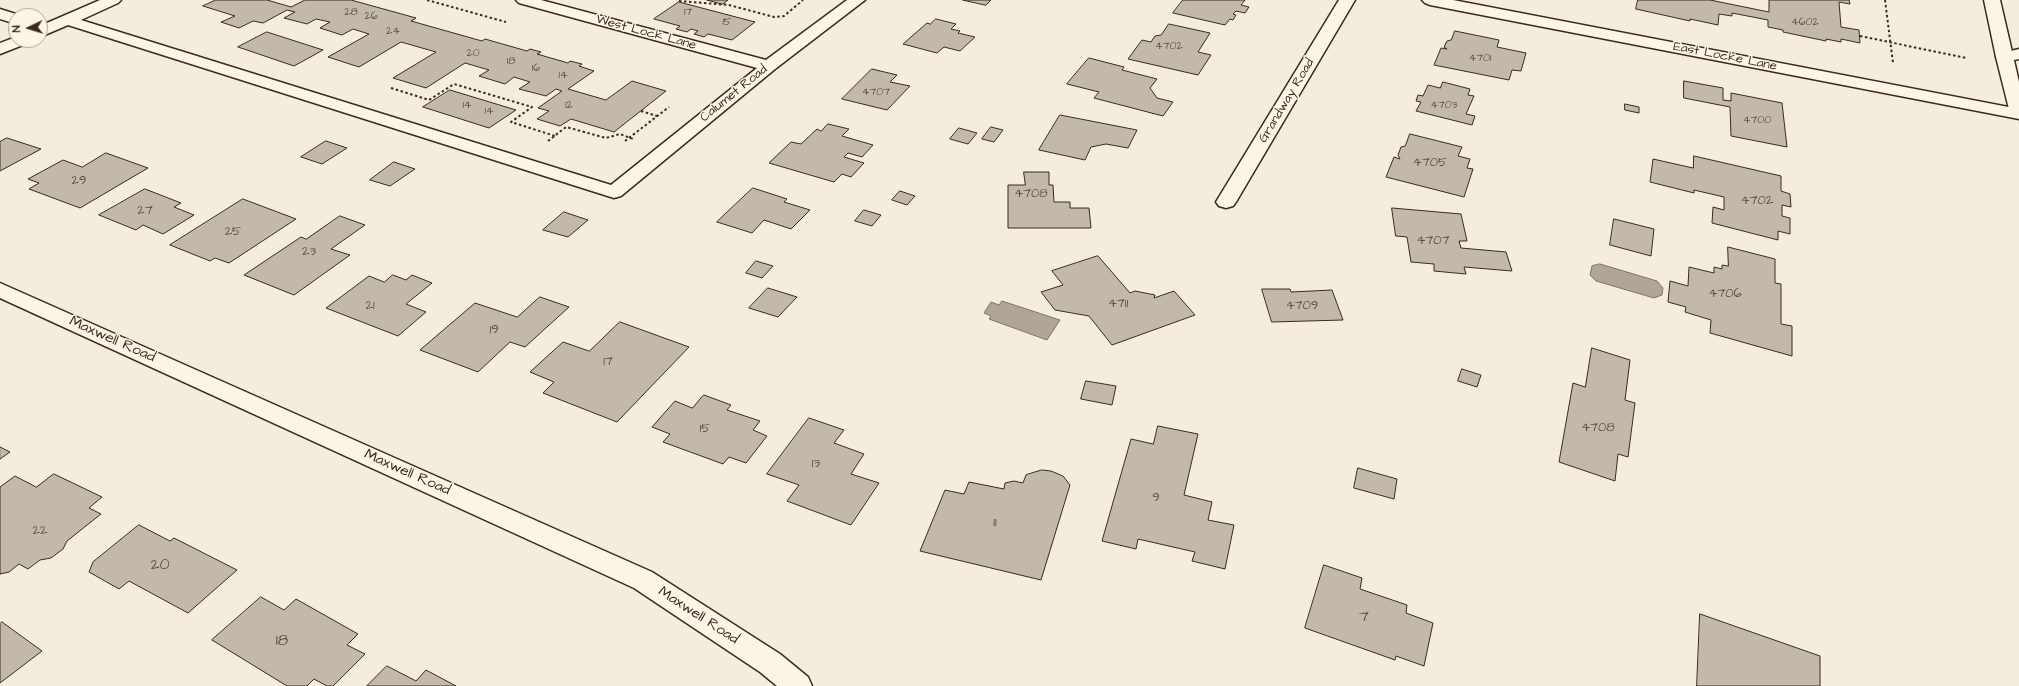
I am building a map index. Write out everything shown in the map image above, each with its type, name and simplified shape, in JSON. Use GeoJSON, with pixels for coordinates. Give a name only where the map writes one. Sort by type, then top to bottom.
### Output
{"type":"FeatureCollection","features":[{"type":"Feature","properties":{"kind":"street"},"geometry":{"type":"LineString","coordinates":[[48,22],[79,0]]}},
{"type":"Feature","properties":{"kind":"street"},"geometry":{"type":"LineString","coordinates":[[48,25],[67,20],[113,0]]}},
{"type":"Feature","properties":{"kind":"street","name":"West Lock Lane"},"geometry":{"type":"LineString","coordinates":[[524,0],[769,66]]}},
{"type":"Feature","properties":{"kind":"street","name":"Calumet Road"},"geometry":{"type":"LineString","coordinates":[[67,20],[614,192],[769,66],[857,0]]}},
{"type":"Feature","properties":{"kind":"street","name":"Grandway Road"},"geometry":{"type":"LineString","coordinates":[[1226,202],[1347,0]]}},
{"type":"Feature","properties":{"kind":"street","name":"East Locke Lane"},"geometry":{"type":"LineString","coordinates":[[1430,0],[1470,4],[2019,114]]}},
{"type":"Feature","properties":{"kind":"street"},"geometry":{"type":"LineString","coordinates":[[1992,0],[2012,56],[2019,114]]}},
{"type":"Feature","properties":{"kind":"street","name":"Maxwell Road"},"geometry":{"type":"LineString","coordinates":[[0,290],[643,580],[770,663],[798,686]]}},
{"type":"Feature","properties":{"kind":"path"},"geometry":{"type":"LineString","coordinates":[[679,0],[729,5],[774,17],[784,16],[803,0]]}},
{"type":"Feature","properties":{"kind":"path"},"geometry":{"type":"LineString","coordinates":[[1885,0],[1894,67]]}},
{"type":"Feature","properties":{"kind":"path"},"geometry":{"type":"LineString","coordinates":[[1860,36],[1966,58]]}},
{"type":"Feature","properties":{"kind":"path"},"geometry":{"type":"LineString","coordinates":[[391,88],[429,100],[454,84],[532,107],[511,122],[555,136]]}},
{"type":"Feature","properties":{"kind":"path"},"geometry":{"type":"LineString","coordinates":[[625,141],[675,103]]}},
{"type":"Feature","properties":{"kind":"path"},"geometry":{"type":"LineString","coordinates":[[641,111],[663,118]]}},
{"type":"Feature","properties":{"kind":"path"},"geometry":{"type":"LineString","coordinates":[[546,143],[566,127],[606,138],[620,134],[636,140]]}},
{"type":"Feature","properties":{"kind":"shaded area"},"geometry":{"type":"Polygon","coordinates":[[[1600,264],[1657,281],[1663,288],[1662,295],[1654,298],[1596,281],[1590,275],[1592,266],[1600,264]]]}},
{"type":"Feature","properties":{"kind":"shaded area"},"geometry":{"type":"Polygon","coordinates":[[[1002,301],[1060,320],[1047,340],[989,319],[991,316],[984,313],[991,302],[999,305],[1002,301]]]}},
{"type":"Feature","properties":{"kind":"building"},"geometry":{"type":"Polygon","coordinates":[[[216,0],[267,0],[291,7],[305,0],[351,0],[416,18],[411,21],[482,41],[485,39],[527,51],[530,49],[541,52],[537,54],[568,63],[570,61],[582,64],[579,66],[594,71],[568,89],[606,100],[632,81],[666,91],[614,132],[571,119],[560,126],[537,119],[549,111],[538,108],[562,91],[556,89],[546,96],[519,89],[530,82],[514,77],[505,84],[479,76],[489,70],[465,63],[426,88],[393,78],[436,52],[401,42],[359,67],[328,57],[369,34],[353,29],[342,35],[320,28],[330,22],[316,19],[307,24],[284,18],[295,12],[287,10],[263,23],[253,21],[239,28],[221,22],[235,16],[203,6],[216,0]]]}},
{"type":"Feature","properties":{"kind":"building"},"geometry":{"type":"Polygon","coordinates":[[[707,0],[728,0],[723,4],[707,0]]]}},
{"type":"Feature","properties":{"kind":"building"},"geometry":{"type":"Polygon","coordinates":[[[963,0],[991,0],[986,5],[963,0]]]}},
{"type":"Feature","properties":{"kind":"building"},"geometry":{"type":"Polygon","coordinates":[[[1183,0],[1245,0],[1241,5],[1249,7],[1245,13],[1236,11],[1233,14],[1236,15],[1233,20],[1230,19],[1225,25],[1173,13],[1183,0]]]}},
{"type":"Feature","properties":{"kind":"building"},"geometry":{"type":"Polygon","coordinates":[[[1638,0],[1710,0],[1769,12],[1769,0],[1849,0],[1850,4],[1839,2],[1841,27],[1859,30],[1860,43],[1841,39],[1841,42],[1826,39],[1826,41],[1783,32],[1783,30],[1768,27],[1768,20],[1732,13],[1732,16],[1719,14],[1718,25],[1690,19],[1690,21],[1636,9],[1638,0]]]}},
{"type":"Feature","properties":{"kind":"building"},"geometry":{"type":"Polygon","coordinates":[[[679,2],[755,22],[732,40],[708,34],[704,37],[694,34],[698,31],[691,29],[687,32],[676,29],[680,26],[654,19],[679,2]]]}},
{"type":"Feature","properties":{"kind":"building"},"geometry":{"type":"Polygon","coordinates":[[[936,19],[956,24],[951,29],[960,31],[958,33],[975,37],[960,51],[944,47],[937,53],[903,44],[927,23],[930,24],[936,19]]]}},
{"type":"Feature","properties":{"kind":"building"},"geometry":{"type":"Polygon","coordinates":[[[1169,24],[1210,33],[1198,52],[1211,55],[1198,75],[1128,59],[1142,40],[1151,42],[1155,36],[1161,35],[1169,24]]]}},
{"type":"Feature","properties":{"kind":"building"},"geometry":{"type":"Polygon","coordinates":[[[1455,31],[1499,40],[1497,47],[1526,53],[1521,71],[1512,70],[1509,80],[1434,65],[1441,48],[1447,49],[1444,47],[1447,41],[1451,40],[1455,31]]]}},
{"type":"Feature","properties":{"kind":"building"},"geometry":{"type":"Polygon","coordinates":[[[267,32],[323,50],[294,66],[238,47],[267,32]]]}},
{"type":"Feature","properties":{"kind":"building"},"geometry":{"type":"Polygon","coordinates":[[[1089,58],[1124,67],[1122,70],[1157,79],[1150,88],[1157,98],[1173,102],[1163,116],[1094,98],[1099,92],[1067,84],[1089,58]]]}},
{"type":"Feature","properties":{"kind":"building"},"geometry":{"type":"Polygon","coordinates":[[[872,69],[897,75],[890,82],[910,86],[887,110],[842,99],[872,69]]]}},
{"type":"Feature","properties":{"kind":"building"},"geometry":{"type":"Polygon","coordinates":[[[1684,81],[1723,88],[1723,100],[1731,101],[1731,93],[1782,103],[1787,147],[1731,136],[1730,107],[1684,98],[1684,81]]]}},
{"type":"Feature","properties":{"kind":"building"},"geometry":{"type":"Polygon","coordinates":[[[1443,82],[1470,89],[1468,95],[1474,96],[1466,114],[1475,116],[1472,125],[1416,111],[1421,102],[1416,101],[1418,95],[1423,96],[1428,85],[1440,88],[1443,82]]]}},
{"type":"Feature","properties":{"kind":"building"},"geometry":{"type":"Polygon","coordinates":[[[450,90],[516,110],[489,128],[423,107],[450,90]]]}},
{"type":"Feature","properties":{"kind":"building"},"geometry":{"type":"Polygon","coordinates":[[[1625,104],[1639,107],[1639,113],[1625,110],[1625,104]]]}},
{"type":"Feature","properties":{"kind":"building"},"geometry":{"type":"Polygon","coordinates":[[[1060,115],[1137,130],[1128,148],[1106,144],[1091,147],[1085,160],[1039,150],[1060,115]]]}},
{"type":"Feature","properties":{"kind":"building"},"geometry":{"type":"Polygon","coordinates":[[[828,124],[849,129],[842,136],[873,145],[862,157],[848,153],[844,157],[864,163],[851,177],[842,174],[834,182],[769,163],[791,142],[801,144],[817,129],[821,131],[828,124]]]}},
{"type":"Feature","properties":{"kind":"building"},"geometry":{"type":"Polygon","coordinates":[[[991,127],[1003,130],[994,142],[982,139],[991,127]]]}},
{"type":"Feature","properties":{"kind":"building"},"geometry":{"type":"Polygon","coordinates":[[[959,128],[977,133],[968,144],[950,139],[959,128]]]}},
{"type":"Feature","properties":{"kind":"building"},"geometry":{"type":"Polygon","coordinates":[[[1410,134],[1462,147],[1458,156],[1470,159],[1467,168],[1473,169],[1464,197],[1386,177],[1394,157],[1400,159],[1398,155],[1401,147],[1405,146],[1410,134]]]}},
{"type":"Feature","properties":{"kind":"building"},"geometry":{"type":"Polygon","coordinates":[[[7,138],[41,149],[0,171],[0,142],[7,138]]]}},
{"type":"Feature","properties":{"kind":"building"},"geometry":{"type":"Polygon","coordinates":[[[326,141],[347,148],[322,164],[301,157],[326,141]]]}},
{"type":"Feature","properties":{"kind":"building"},"geometry":{"type":"Polygon","coordinates":[[[106,153],[148,168],[80,208],[29,189],[39,183],[28,179],[63,160],[82,167],[106,153]]]}},
{"type":"Feature","properties":{"kind":"building"},"geometry":{"type":"Polygon","coordinates":[[[1694,156],[1781,176],[1781,191],[1790,194],[1791,207],[1782,205],[1782,216],[1790,218],[1790,234],[1778,231],[1778,240],[1712,223],[1713,207],[1724,210],[1724,197],[1694,190],[1694,193],[1650,182],[1653,159],[1693,168],[1694,156]]]}},
{"type":"Feature","properties":{"kind":"building"},"geometry":{"type":"Polygon","coordinates":[[[394,162],[415,169],[390,186],[370,180],[394,162]]]}},
{"type":"Feature","properties":{"kind":"building"},"geometry":{"type":"Polygon","coordinates":[[[1024,172],[1049,172],[1049,185],[1053,185],[1054,202],[1070,202],[1070,208],[1089,208],[1091,228],[1008,228],[1008,185],[1025,185],[1024,172]]]}},
{"type":"Feature","properties":{"kind":"building"},"geometry":{"type":"Polygon","coordinates":[[[753,188],[787,199],[784,202],[810,210],[791,229],[764,220],[752,233],[717,222],[753,188]]]}},
{"type":"Feature","properties":{"kind":"building"},"geometry":{"type":"Polygon","coordinates":[[[145,189],[181,203],[174,207],[194,215],[163,234],[143,225],[136,230],[99,215],[145,189]]]}},
{"type":"Feature","properties":{"kind":"building"},"geometry":{"type":"Polygon","coordinates":[[[900,191],[915,196],[907,205],[892,200],[900,191]]]}},
{"type":"Feature","properties":{"kind":"building"},"geometry":{"type":"Polygon","coordinates":[[[243,199],[296,219],[229,263],[215,258],[210,261],[170,245],[243,199]]]}},
{"type":"Feature","properties":{"kind":"building"},"geometry":{"type":"Polygon","coordinates":[[[1392,208],[1461,214],[1467,241],[1459,241],[1461,248],[1506,252],[1512,271],[1464,267],[1466,274],[1434,271],[1434,264],[1411,262],[1407,237],[1396,236],[1392,208]]]}},
{"type":"Feature","properties":{"kind":"building"},"geometry":{"type":"Polygon","coordinates":[[[864,210],[881,215],[872,226],[855,221],[864,210]]]}},
{"type":"Feature","properties":{"kind":"building"},"geometry":{"type":"Polygon","coordinates":[[[564,212],[588,220],[568,237],[543,230],[564,212]]]}},
{"type":"Feature","properties":{"kind":"building"},"geometry":{"type":"Polygon","coordinates":[[[340,216],[365,225],[331,249],[350,255],[294,295],[244,275],[301,237],[306,239],[340,216]]]}},
{"type":"Feature","properties":{"kind":"building"},"geometry":{"type":"Polygon","coordinates":[[[1614,219],[1654,229],[1651,256],[1610,245],[1614,219]]]}},
{"type":"Feature","properties":{"kind":"building"},"geometry":{"type":"Polygon","coordinates":[[[1728,247],[1775,259],[1775,283],[1781,284],[1781,324],[1792,326],[1792,356],[1710,333],[1711,320],[1685,312],[1686,307],[1668,302],[1670,281],[1688,286],[1689,267],[1714,273],[1714,267],[1722,269],[1722,265],[1728,266],[1728,247]]]}},
{"type":"Feature","properties":{"kind":"building"},"geometry":{"type":"Polygon","coordinates":[[[1098,256],[1130,293],[1135,291],[1155,295],[1154,298],[1174,291],[1195,315],[1112,345],[1089,316],[1055,310],[1041,292],[1063,285],[1052,271],[1098,256]]]}},
{"type":"Feature","properties":{"kind":"building"},"geometry":{"type":"Polygon","coordinates":[[[756,261],[773,266],[762,278],[746,273],[756,261]]]}},
{"type":"Feature","properties":{"kind":"building"},"geometry":{"type":"Polygon","coordinates":[[[393,275],[406,280],[412,275],[432,283],[406,304],[426,312],[398,336],[326,308],[369,276],[384,282],[393,275]]]}},
{"type":"Feature","properties":{"kind":"building"},"geometry":{"type":"Polygon","coordinates":[[[768,288],[797,297],[778,317],[749,308],[768,288]]]}},
{"type":"Feature","properties":{"kind":"building"},"geometry":{"type":"Polygon","coordinates":[[[1262,289],[1290,289],[1291,292],[1332,290],[1343,320],[1272,322],[1262,289]]]}},
{"type":"Feature","properties":{"kind":"building"},"geometry":{"type":"Polygon","coordinates":[[[540,297],[569,307],[525,347],[510,342],[478,372],[420,350],[475,303],[517,317],[540,297]]]}},
{"type":"Feature","properties":{"kind":"building"},"geometry":{"type":"Polygon","coordinates":[[[620,322],[689,347],[617,422],[543,393],[554,382],[530,372],[563,342],[589,351],[620,322]]]}},
{"type":"Feature","properties":{"kind":"building"},"geometry":{"type":"Polygon","coordinates":[[[1592,348],[1630,360],[1625,400],[1635,403],[1628,457],[1618,454],[1615,481],[1559,462],[1573,383],[1585,387],[1592,348]]]}},
{"type":"Feature","properties":{"kind":"building"},"geometry":{"type":"Polygon","coordinates":[[[1462,369],[1481,375],[1477,387],[1458,381],[1462,369]]]}},
{"type":"Feature","properties":{"kind":"building"},"geometry":{"type":"Polygon","coordinates":[[[1086,381],[1116,386],[1112,405],[1081,399],[1086,381]]]}},
{"type":"Feature","properties":{"kind":"building"},"geometry":{"type":"Polygon","coordinates":[[[704,395],[731,405],[727,410],[760,421],[753,430],[767,436],[746,463],[729,457],[723,464],[663,442],[670,434],[652,427],[675,401],[692,408],[704,395]]]}},
{"type":"Feature","properties":{"kind":"building"},"geometry":{"type":"Polygon","coordinates":[[[809,418],[844,430],[834,443],[864,454],[851,474],[879,483],[851,525],[787,501],[799,485],[767,474],[809,418]]]}},
{"type":"Feature","properties":{"kind":"building"},"geometry":{"type":"Polygon","coordinates":[[[1158,426],[1198,434],[1184,495],[1212,502],[1208,520],[1234,525],[1225,569],[1192,561],[1195,552],[1138,539],[1136,549],[1102,541],[1131,439],[1153,444],[1158,426]]]}},
{"type":"Feature","properties":{"kind":"building"},"geometry":{"type":"Polygon","coordinates":[[[0,447],[10,452],[0,459],[0,447]]]}},
{"type":"Feature","properties":{"kind":"building"},"geometry":{"type":"Polygon","coordinates":[[[1358,468],[1397,479],[1394,499],[1354,488],[1358,468]]]}},
{"type":"Feature","properties":{"kind":"building"},"geometry":{"type":"Polygon","coordinates":[[[1042,470],[1051,471],[1063,476],[1070,485],[1041,580],[920,551],[945,490],[964,494],[969,482],[1004,489],[1005,483],[1014,481],[1023,483],[1026,475],[1042,470]]]}},
{"type":"Feature","properties":{"kind":"building"},"geometry":{"type":"Polygon","coordinates":[[[54,474],[102,497],[89,508],[101,514],[67,541],[63,549],[51,558],[40,560],[28,569],[19,564],[9,572],[0,574],[0,487],[15,476],[36,487],[54,474]]]}},
{"type":"Feature","properties":{"kind":"building"},"geometry":{"type":"Polygon","coordinates":[[[139,525],[170,541],[174,538],[237,570],[188,613],[129,581],[119,589],[89,572],[93,562],[139,525]]]}},
{"type":"Feature","properties":{"kind":"building"},"geometry":{"type":"Polygon","coordinates":[[[1324,565],[1362,578],[1360,589],[1407,605],[1406,613],[1433,623],[1424,666],[1396,656],[1395,660],[1305,628],[1324,565]]]}},
{"type":"Feature","properties":{"kind":"building"},"geometry":{"type":"Polygon","coordinates":[[[261,597],[284,610],[296,599],[358,634],[347,645],[365,654],[333,686],[327,686],[314,679],[307,686],[287,686],[212,640],[261,597]]]}},
{"type":"Feature","properties":{"kind":"building"},"geometry":{"type":"Polygon","coordinates":[[[1700,614],[1820,656],[1820,686],[1697,686],[1700,614]]]}},
{"type":"Feature","properties":{"kind":"building"},"geometry":{"type":"Polygon","coordinates":[[[2,622],[42,651],[0,683],[0,624],[2,622]]]}},
{"type":"Feature","properties":{"kind":"building"},"geometry":{"type":"Polygon","coordinates":[[[387,666],[416,681],[426,670],[456,686],[367,686],[387,666]]]}}]}
